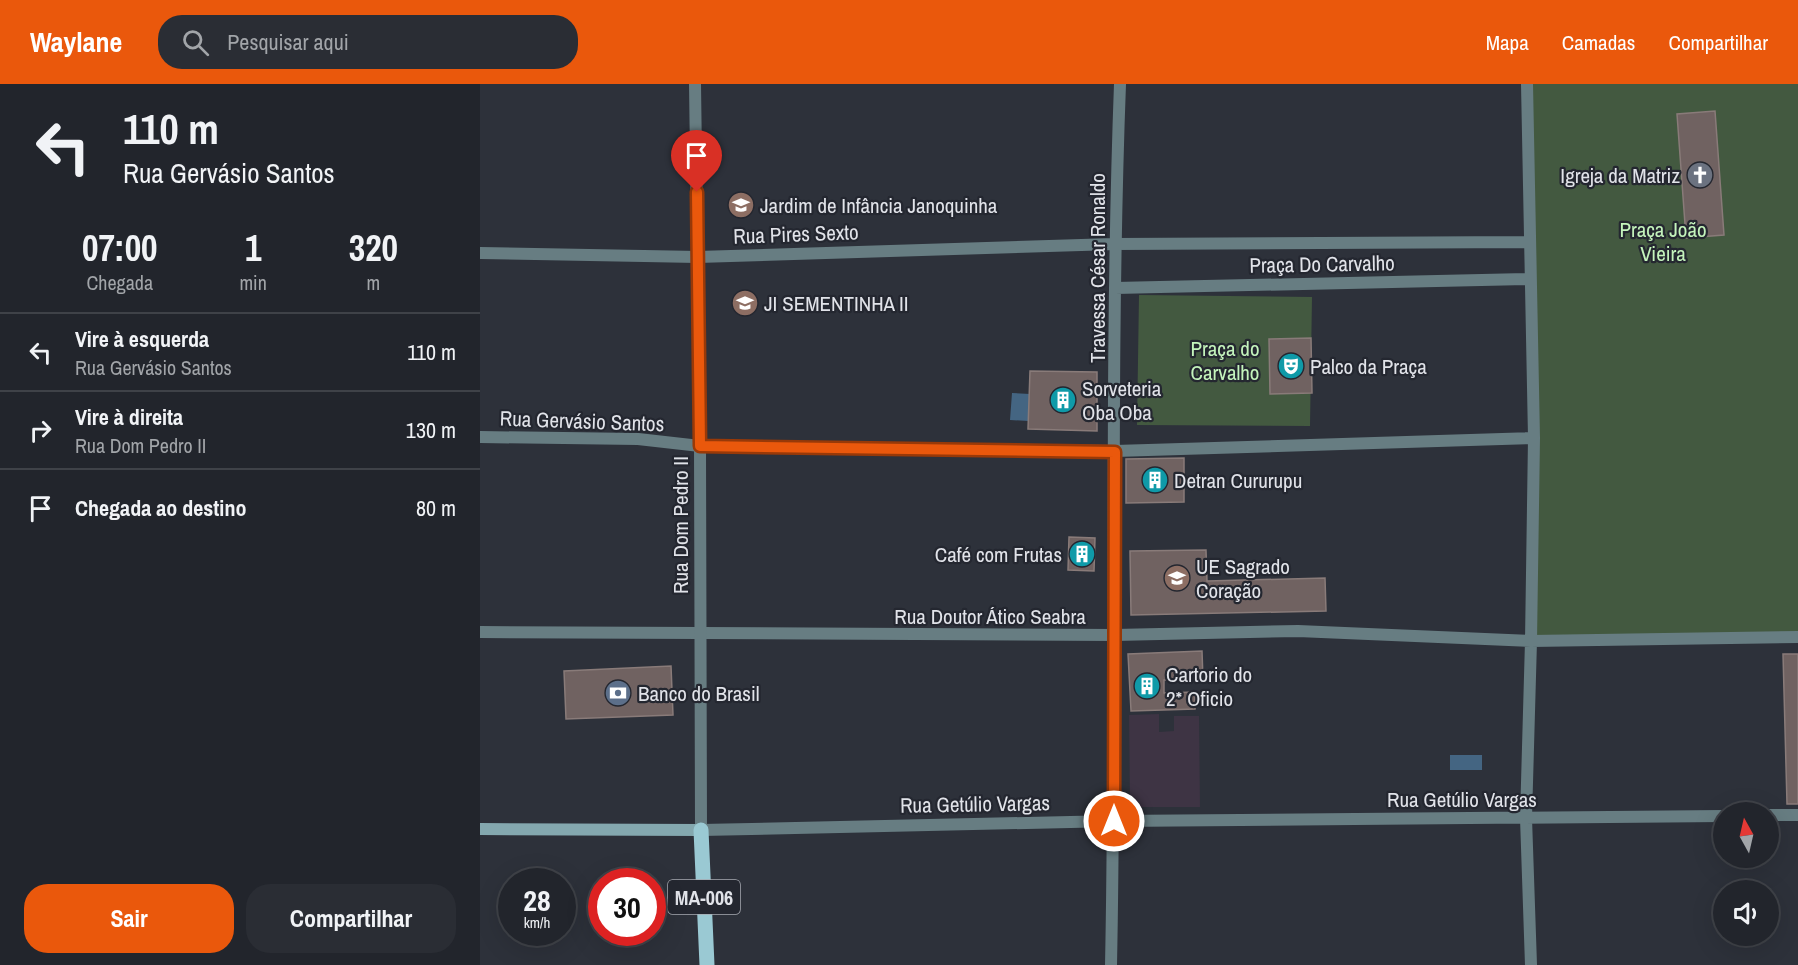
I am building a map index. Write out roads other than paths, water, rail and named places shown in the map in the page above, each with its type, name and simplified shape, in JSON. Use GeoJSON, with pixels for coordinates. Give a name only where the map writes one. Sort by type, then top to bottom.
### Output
{"type":"FeatureCollection","features":[{"type":"Feature","properties":{"kind":"main road","name":"Rua Getúlio Vargas"},"geometry":{"type":"LineString","coordinates":[[480,829],[701,830]]}},
{"type":"Feature","properties":{"kind":"main road","name":"Rua Dom Pedro II"},"geometry":{"type":"LineString","coordinates":[[701,830],[707,965]]}},
{"type":"Feature","properties":{"kind":"street","name":"Rua Dom Pedro II"},"geometry":{"type":"LineString","coordinates":[[695,84],[700,446],[701,830]]}},
{"type":"Feature","properties":{"kind":"street","name":"Travessa César Ronaldo"},"geometry":{"type":"LineString","coordinates":[[1111,965],[1115,635],[1114,244],[1120,84]]}},
{"type":"Feature","properties":{"kind":"street"},"geometry":{"type":"LineString","coordinates":[[1527,84],[1528,242],[1534,438],[1532,641],[1526,818],[1531,965]]}},
{"type":"Feature","properties":{"kind":"street","name":"Praça Do Carvalho"},"geometry":{"type":"LineString","coordinates":[[1114,244],[1528,242]]}},
{"type":"Feature","properties":{"kind":"street","name":"Rua Pires Sexto"},"geometry":{"type":"LineString","coordinates":[[480,253],[698,256],[1114,244]]}},
{"type":"Feature","properties":{"kind":"street","name":"Praça Do Carvalho"},"geometry":{"type":"LineString","coordinates":[[1115,288],[1529,279]]}},
{"type":"Feature","properties":{"kind":"street","name":"Rua Gervásio Santos"},"geometry":{"type":"LineString","coordinates":[[480,437],[638,440],[700,446],[1115,452]]}},
{"type":"Feature","properties":{"kind":"street"},"geometry":{"type":"LineString","coordinates":[[1115,452],[1534,438]]}},
{"type":"Feature","properties":{"kind":"street","name":"Rua Doutor Ático Seabra"},"geometry":{"type":"LineString","coordinates":[[480,632],[701,635],[1115,635],[1298,631],[1532,641]]}},
{"type":"Feature","properties":{"kind":"street"},"geometry":{"type":"LineString","coordinates":[[1532,641],[1798,638]]}},
{"type":"Feature","properties":{"kind":"street"},"geometry":{"type":"LineString","coordinates":[[1779,815],[1798,815]]}},
{"type":"Feature","properties":{"kind":"street","name":"Rua Getúlio Vargas"},"geometry":{"type":"LineString","coordinates":[[701,830],[1114,821],[1713,816]]}},
{"type":"Feature","properties":{"kind":"water"},"geometry":{"type":"Polygon","coordinates":[[[1012,393],[1030,394],[1029,421],[1010,420],[1012,393]]]}},
{"type":"Feature","properties":{"kind":"water"},"geometry":{"type":"Polygon","coordinates":[[[1450,755],[1482,755],[1482,770],[1450,770],[1450,755]]]}},
{"type":"Feature","properties":{"kind":"place","name":"Igreja da Matriz"},"geometry":{"type":"Point","coordinates":[1700,175]}},
{"type":"Feature","properties":{"kind":"place","name":"Jardim de Infância Janoquinha"},"geometry":{"type":"Point","coordinates":[741,205]}},
{"type":"Feature","properties":{"kind":"place","name":"JI SEMENTINHA II"},"geometry":{"type":"Point","coordinates":[745,303]}},
{"type":"Feature","properties":{"kind":"place","name":"Palco da Praça"},"geometry":{"type":"Point","coordinates":[1291,366]}},
{"type":"Feature","properties":{"kind":"place","name":"Sorveteria Oba Oba"},"geometry":{"type":"Point","coordinates":[1063,400]}},
{"type":"Feature","properties":{"kind":"place","name":"Detran Cururupu"},"geometry":{"type":"Point","coordinates":[1155,480]}},
{"type":"Feature","properties":{"kind":"place","name":"Café com Frutas"},"geometry":{"type":"Point","coordinates":[1082,554]}},
{"type":"Feature","properties":{"kind":"place","name":"UE Sagrado Coração"},"geometry":{"type":"Point","coordinates":[1177,578]}},
{"type":"Feature","properties":{"kind":"place","name":"Cartorio do 2* Oficio"},"geometry":{"type":"Point","coordinates":[1147,686]}},
{"type":"Feature","properties":{"kind":"place","name":"Banco do Brasil"},"geometry":{"type":"Point","coordinates":[618,693]}},
{"type":"Feature","properties":{"kind":"park label","name":"Praça João Vieira"},"geometry":{"type":"Point","coordinates":[1663,241]}},
{"type":"Feature","properties":{"kind":"park label","name":"Praça do Carvalho"},"geometry":{"type":"Point","coordinates":[1225,360]}}]}
